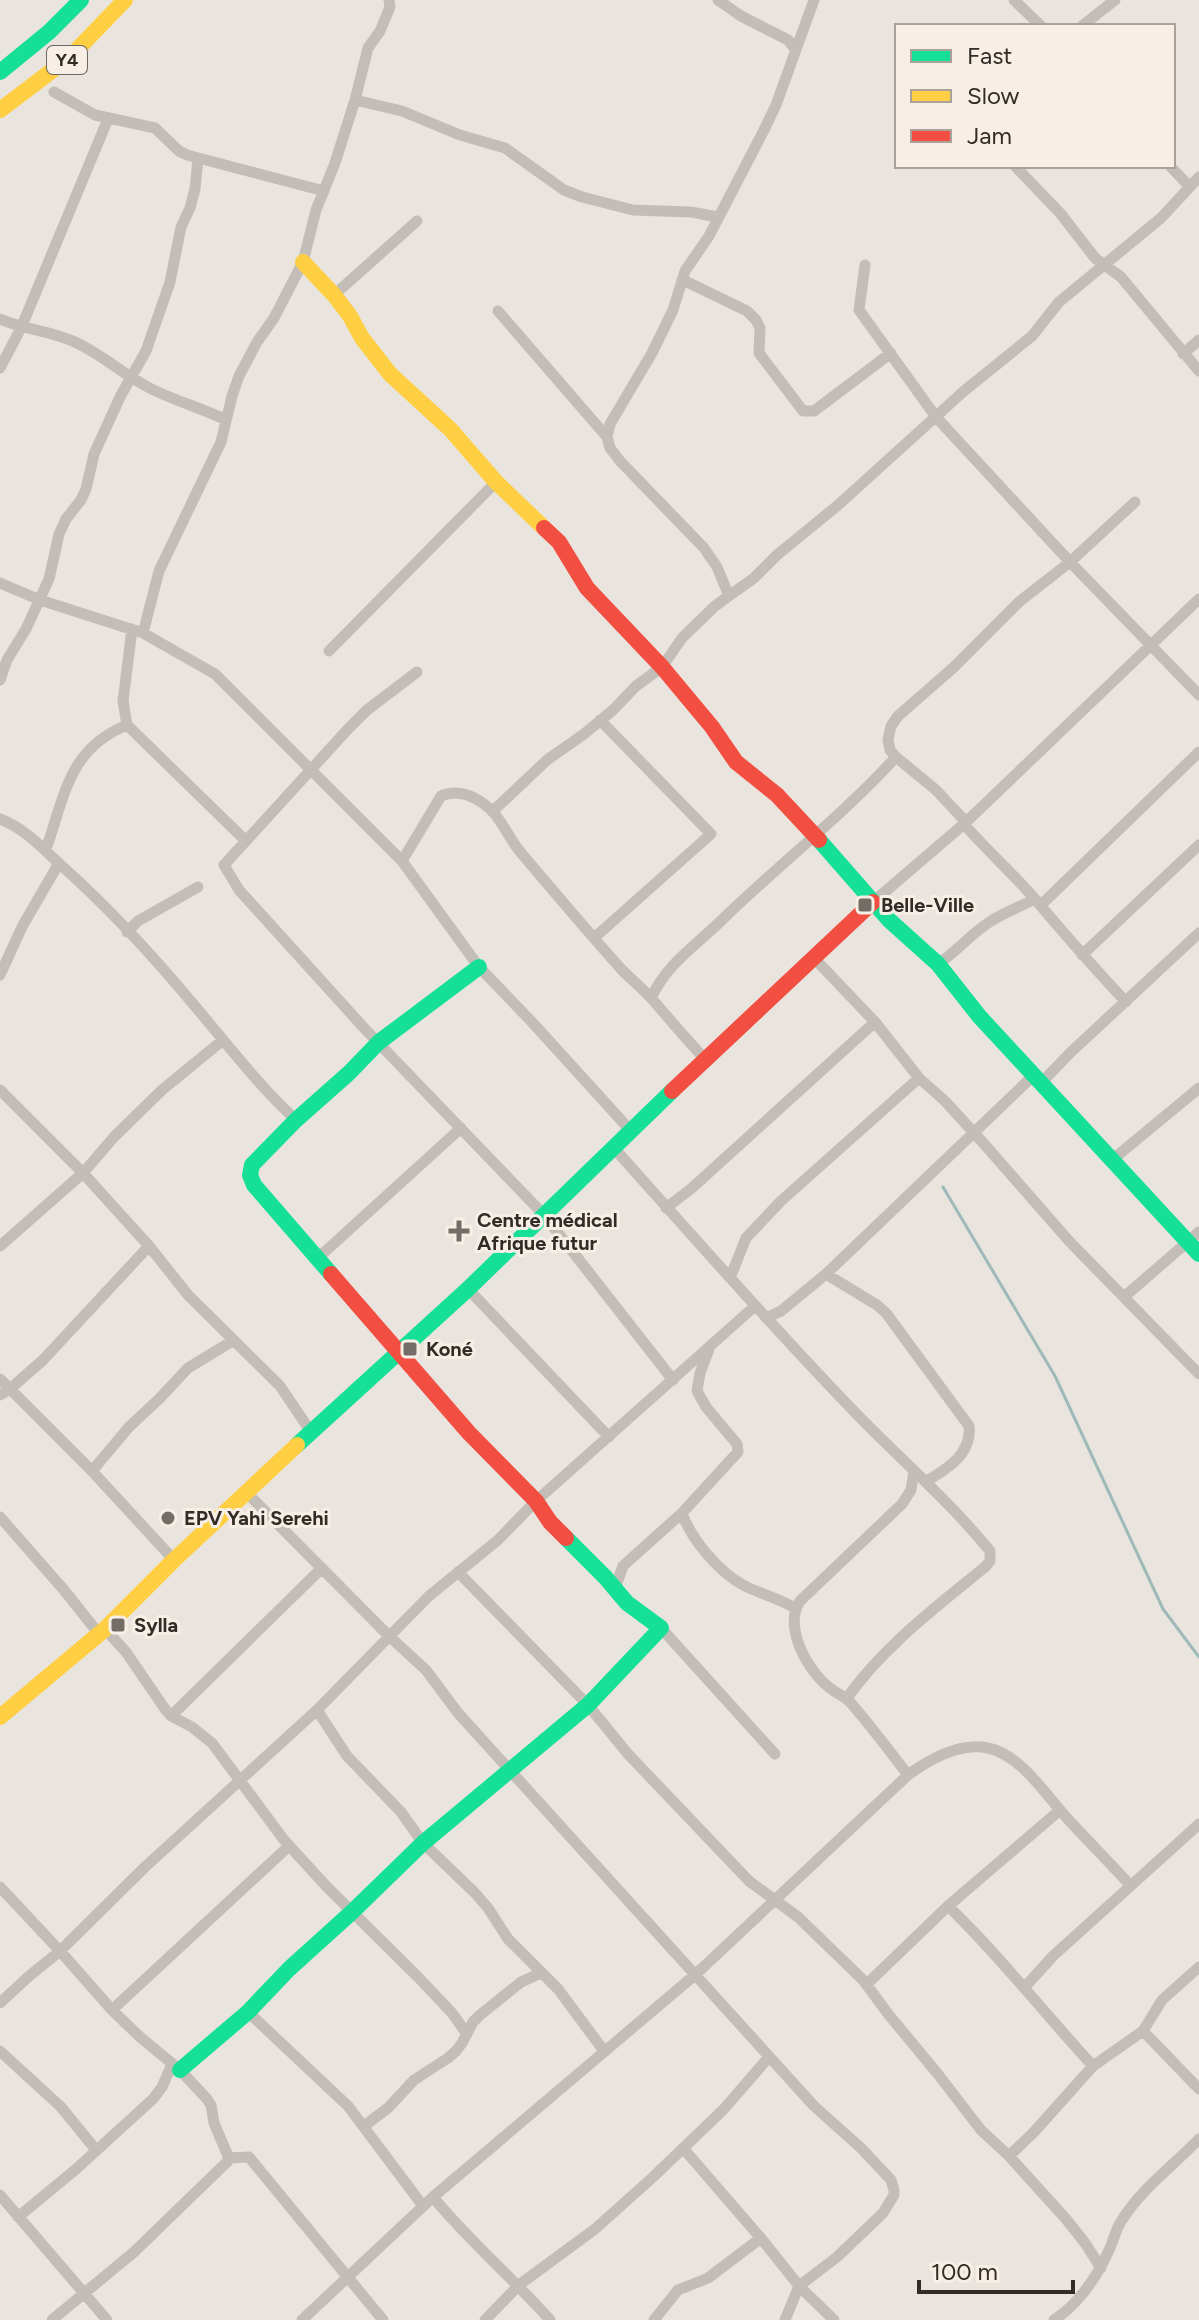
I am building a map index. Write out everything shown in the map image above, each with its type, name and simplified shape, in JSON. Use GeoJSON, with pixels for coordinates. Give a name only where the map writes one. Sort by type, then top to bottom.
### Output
{"type":"FeatureCollection","features":[{"type":"Feature","properties":{"kind":"main road","name":"Y4"},"geometry":{"type":"LineString","coordinates":[[0,72],[49,32],[81,0]]}},
{"type":"Feature","properties":{"kind":"main road","name":"Y4"},"geometry":{"type":"LineString","coordinates":[[0,110],[70,57],[125,0]]}},
{"type":"Feature","properties":{"kind":"main road"},"geometry":{"type":"LineString","coordinates":[[303,262],[334,295],[390,374],[450,429],[496,482],[559,542],[587,588],[662,667],[712,727],[736,762],[777,795],[889,920],[938,964],[979,1016],[1112,1160],[1195,1242]]}},
{"type":"Feature","properties":{"kind":"main road"},"geometry":{"type":"LineString","coordinates":[[0,1717],[102,1631],[246,1492],[468,1289],[630,1130],[873,902]]}},
{"type":"Feature","properties":{"kind":"main road"},"geometry":{"type":"LineString","coordinates":[[176,2067],[248,2012],[289,1969],[423,1843],[588,1705],[661,1628],[627,1603],[550,1522],[536,1501],[469,1433],[251,1178],[252,1165],[379,1042],[479,967]]}},
{"type":"Feature","properties":{"kind":"street"},"geometry":{"type":"LineString","coordinates":[[246,841],[127,725],[123,701],[137,631],[159,571],[221,442],[239,376],[303,262],[316,210],[355,100],[368,48],[380,31],[390,7],[389,0]]}},
{"type":"Feature","properties":{"kind":"street"},"geometry":{"type":"LineString","coordinates":[[718,0],[741,16],[788,40],[795,49]]}},
{"type":"Feature","properties":{"kind":"street"},"geometry":{"type":"LineString","coordinates":[[607,437],[610,424],[662,334],[685,271],[709,236],[776,105],[814,0]]}},
{"type":"Feature","properties":{"kind":"street"},"geometry":{"type":"LineString","coordinates":[[1085,24],[1115,0]]}},
{"type":"Feature","properties":{"kind":"street"},"geometry":{"type":"LineString","coordinates":[[1018,2],[1039,24]]}},
{"type":"Feature","properties":{"kind":"street"},"geometry":{"type":"LineString","coordinates":[[54,92],[83,110],[108,119],[155,128],[179,151],[198,159],[324,191]]}},
{"type":"Feature","properties":{"kind":"street"},"geometry":{"type":"LineString","coordinates":[[355,100],[402,111],[460,135],[505,148],[564,190],[582,197],[633,210],[691,212],[718,217]]}},
{"type":"Feature","properties":{"kind":"street"},"geometry":{"type":"LineString","coordinates":[[0,368],[21,328],[108,119]]}},
{"type":"Feature","properties":{"kind":"street"},"geometry":{"type":"LineString","coordinates":[[0,680],[7,660],[49,579],[59,534],[86,489],[94,454],[146,351],[170,282],[181,227],[195,189],[198,159]]}},
{"type":"Feature","properties":{"kind":"street"},"geometry":{"type":"LineString","coordinates":[[1017,168],[1060,213],[1085,247],[1121,277],[1199,371]]}},
{"type":"Feature","properties":{"kind":"street"},"geometry":{"type":"LineString","coordinates":[[1172,168],[1189,186]]}},
{"type":"Feature","properties":{"kind":"street"},"geometry":{"type":"LineString","coordinates":[[493,811],[547,760],[584,734],[636,686],[662,667],[695,624],[754,578],[1032,336],[1059,302],[1161,218],[1199,177]]}},
{"type":"Feature","properties":{"kind":"street"},"geometry":{"type":"LineString","coordinates":[[334,295],[417,221]]}},
{"type":"Feature","properties":{"kind":"street"},"geometry":{"type":"LineString","coordinates":[[865,265],[859,310],[936,417],[1199,695]]}},
{"type":"Feature","properties":{"kind":"street"},"geometry":{"type":"LineString","coordinates":[[683,280],[747,311],[756,320],[760,328],[759,353],[803,411],[814,411],[891,353]]}},
{"type":"Feature","properties":{"kind":"street"},"geometry":{"type":"LineString","coordinates":[[498,311],[607,437],[610,448],[620,461],[704,548],[717,567],[729,596]]}},
{"type":"Feature","properties":{"kind":"street"},"geometry":{"type":"LineString","coordinates":[[0,319],[21,328],[75,342],[148,388],[201,407],[226,420]]}},
{"type":"Feature","properties":{"kind":"street"},"geometry":{"type":"LineString","coordinates":[[1183,354],[1199,340]]}},
{"type":"Feature","properties":{"kind":"street"},"geometry":{"type":"LineString","coordinates":[[329,651],[496,482]]}},
{"type":"Feature","properties":{"kind":"street"},"geometry":{"type":"LineString","coordinates":[[1126,1002],[1038,902],[985,849],[936,790],[896,757],[890,750],[888,739],[891,726],[898,716],[953,668],[1019,602],[1070,562],[1135,502]]}},
{"type":"Feature","properties":{"kind":"street"},"geometry":{"type":"LineString","coordinates":[[0,583],[40,600],[137,631],[215,674],[402,861],[479,967],[630,1130]]}},
{"type":"Feature","properties":{"kind":"street"},"geometry":{"type":"LineString","coordinates":[[873,902],[965,823],[1199,599]]}},
{"type":"Feature","properties":{"kind":"street"},"geometry":{"type":"LineString","coordinates":[[417,672],[367,710],[224,865],[239,890],[544,1215],[673,1380]]}},
{"type":"Feature","properties":{"kind":"street"},"geometry":{"type":"LineString","coordinates":[[594,938],[711,834],[600,720]]}},
{"type":"Feature","properties":{"kind":"street"},"geometry":{"type":"LineString","coordinates":[[46,849],[65,787],[79,762],[96,741],[127,725]]}},
{"type":"Feature","properties":{"kind":"street"},"geometry":{"type":"LineString","coordinates":[[938,964],[997,917],[1038,902],[1199,752]]}},
{"type":"Feature","properties":{"kind":"street"},"geometry":{"type":"LineString","coordinates":[[651,998],[665,972],[896,757]]}},
{"type":"Feature","properties":{"kind":"street"},"geometry":{"type":"LineString","coordinates":[[402,861],[441,796],[458,791],[482,803],[493,811],[519,852],[705,1059]]}},
{"type":"Feature","properties":{"kind":"street"},"geometry":{"type":"LineString","coordinates":[[0,819],[34,838],[46,849],[193,1003],[267,1093],[296,1120]]}},
{"type":"Feature","properties":{"kind":"street"},"geometry":{"type":"LineString","coordinates":[[1082,955],[1199,845]]}},
{"type":"Feature","properties":{"kind":"street"},"geometry":{"type":"LineString","coordinates":[[0,975],[23,925],[59,863]]}},
{"type":"Feature","properties":{"kind":"street"},"geometry":{"type":"LineString","coordinates":[[127,932],[138,921],[198,887]]}},
{"type":"Feature","properties":{"kind":"street"},"geometry":{"type":"LineString","coordinates":[[766,1318],[781,1311],[826,1274],[972,1131],[1126,1002],[1199,933]]}},
{"type":"Feature","properties":{"kind":"street"},"geometry":{"type":"LineString","coordinates":[[814,958],[875,1022],[919,1078],[972,1131],[1069,1241],[1199,1374]]}},
{"type":"Feature","properties":{"kind":"street"},"geometry":{"type":"LineString","coordinates":[[666,1208],[875,1022]]}},
{"type":"Feature","properties":{"kind":"street"},"geometry":{"type":"LineString","coordinates":[[0,1246],[83,1173],[146,1105],[223,1040]]}},
{"type":"Feature","properties":{"kind":"street"},"geometry":{"type":"LineString","coordinates":[[730,1278],[746,1238],[754,1228],[919,1078]]}},
{"type":"Feature","properties":{"kind":"street"},"geometry":{"type":"LineString","coordinates":[[1112,1160],[1199,1088]]}},
{"type":"Feature","properties":{"kind":"street"},"geometry":{"type":"LineString","coordinates":[[0,1090],[83,1173],[149,1246],[188,1295],[280,1386],[311,1432]]}},
{"type":"Feature","properties":{"kind":"street"},"geometry":{"type":"LineString","coordinates":[[318,1258],[461,1128]]}},
{"type":"Feature","properties":{"kind":"street"},"geometry":{"type":"LineString","coordinates":[[613,1147],[766,1318],[885,1445],[927,1481],[990,1551],[990,1561],[881,1656],[847,1698]]}},
{"type":"Feature","properties":{"kind":"street"},"geometry":{"type":"LineString","coordinates":[[1124,1297],[1195,1242]]}},
{"type":"Feature","properties":{"kind":"street"},"geometry":{"type":"LineString","coordinates":[[149,1246],[43,1360],[2,1385],[92,1471],[174,1560]]}},
{"type":"Feature","properties":{"kind":"street"},"geometry":{"type":"LineString","coordinates":[[826,1274],[886,1313],[969,1426],[967,1448],[946,1470],[927,1481]]}},
{"type":"Feature","properties":{"kind":"street"},"geometry":{"type":"LineString","coordinates":[[468,1289],[609,1437]]}},
{"type":"Feature","properties":{"kind":"street"},"geometry":{"type":"LineString","coordinates":[[0,2003],[60,1951],[101,1909],[317,1710],[429,1596],[498,1540],[536,1501],[755,1306]]}},
{"type":"Feature","properties":{"kind":"street"},"geometry":{"type":"LineString","coordinates":[[92,1471],[129,1427],[188,1368],[234,1340]]}},
{"type":"Feature","properties":{"kind":"street"},"geometry":{"type":"LineString","coordinates":[[615,1588],[623,1566],[682,1513],[739,1448],[697,1391],[709,1349]]}},
{"type":"Feature","properties":{"kind":"street"},"geometry":{"type":"LineString","coordinates":[[908,1775],[847,1698],[828,1687],[803,1655],[794,1625],[795,1608],[809,1592],[902,1504],[911,1490],[914,1471]]}},
{"type":"Feature","properties":{"kind":"street"},"geometry":{"type":"LineString","coordinates":[[246,1492],[426,1670],[458,1713],[769,2057],[814,2106],[891,2180],[894,2190],[883,2213],[837,2257],[799,2286],[785,2320]]}},
{"type":"Feature","properties":{"kind":"street"},"geometry":{"type":"LineString","coordinates":[[682,1513],[692,1535],[727,1574],[741,1584],[795,1608]]}},
{"type":"Feature","properties":{"kind":"street"},"geometry":{"type":"LineString","coordinates":[[0,1517],[102,1631],[126,1652],[171,1716],[203,1735],[289,1846],[418,1977],[467,2034]]}},
{"type":"Feature","properties":{"kind":"street"},"geometry":{"type":"LineString","coordinates":[[171,1716],[322,1568]]}},
{"type":"Feature","properties":{"kind":"street"},"geometry":{"type":"LineString","coordinates":[[458,1572],[588,1705],[628,1754],[749,1881],[798,1917],[867,1984],[981,2130],[1009,2156],[1085,2243],[1101,2268]]}},
{"type":"Feature","properties":{"kind":"street"},"geometry":{"type":"LineString","coordinates":[[661,1628],[775,1754]]}},
{"type":"Feature","properties":{"kind":"street"},"geometry":{"type":"LineString","coordinates":[[317,1710],[347,1756],[401,1812],[423,1843],[475,1893],[508,1939],[558,1989],[604,2051]]}},
{"type":"Feature","properties":{"kind":"street"},"geometry":{"type":"LineString","coordinates":[[302,2320],[433,2197],[696,1974],[908,1775],[927,1761],[951,1752],[985,1747],[1015,1762],[1130,1885]]}},
{"type":"Feature","properties":{"kind":"street"},"geometry":{"type":"LineString","coordinates":[[867,1984],[948,1906],[1060,1810]]}},
{"type":"Feature","properties":{"kind":"street"},"geometry":{"type":"LineString","coordinates":[[1024,1988],[1053,1956],[1199,1824]]}},
{"type":"Feature","properties":{"kind":"street"},"geometry":{"type":"LineString","coordinates":[[112,2010],[289,1846]]}},
{"type":"Feature","properties":{"kind":"street"},"geometry":{"type":"LineString","coordinates":[[0,1887],[112,2010],[176,2067],[211,2105],[214,2123],[228,2158]]}},
{"type":"Feature","properties":{"kind":"street"},"geometry":{"type":"LineString","coordinates":[[948,1906],[984,1940],[1050,2021],[1093,2066]]}},
{"type":"Feature","properties":{"kind":"street"},"geometry":{"type":"LineString","coordinates":[[1009,2156],[1093,2066],[1143,2031],[1162,2000],[1199,1967]]}},
{"type":"Feature","properties":{"kind":"street"},"geometry":{"type":"LineString","coordinates":[[364,2126],[388,2108],[414,2080],[448,2058],[480,2015],[521,1982],[541,1973]]}},
{"type":"Feature","properties":{"kind":"street"},"geometry":{"type":"LineString","coordinates":[[248,2012],[348,2106],[423,2206]]}},
{"type":"Feature","properties":{"kind":"street"},"geometry":{"type":"LineString","coordinates":[[1143,2031],[1199,2089]]}},
{"type":"Feature","properties":{"kind":"street"},"geometry":{"type":"LineString","coordinates":[[0,2051],[61,2107],[96,2150]]}},
{"type":"Feature","properties":{"kind":"street"},"geometry":{"type":"LineString","coordinates":[[485,2320],[519,2285],[595,2229],[683,2148],[723,2110],[769,2057]]}},
{"type":"Feature","properties":{"kind":"street"},"geometry":{"type":"LineString","coordinates":[[18,2217],[153,2099],[176,2067]]}},
{"type":"Feature","properties":{"kind":"street"},"geometry":{"type":"LineString","coordinates":[[1061,2318],[1101,2268],[1120,2222],[1136,2200],[1199,2139]]}},
{"type":"Feature","properties":{"kind":"street"},"geometry":{"type":"LineString","coordinates":[[683,2148],[799,2286],[834,2320]]}},
{"type":"Feature","properties":{"kind":"street"},"geometry":{"type":"LineString","coordinates":[[52,2320],[134,2252],[228,2158],[249,2157],[383,2320]]}},
{"type":"Feature","properties":{"kind":"street"},"geometry":{"type":"LineString","coordinates":[[0,2195],[107,2320]]}},
{"type":"Feature","properties":{"kind":"street"},"geometry":{"type":"LineString","coordinates":[[433,2197],[456,2226],[519,2285],[550,2320]]}},
{"type":"Feature","properties":{"kind":"street"},"geometry":{"type":"LineString","coordinates":[[654,2320],[678,2290],[708,2278],[761,2238]]}},
{"type":"Feature","properties":{"kind":"waterway"},"geometry":{"type":"LineString","coordinates":[[943,1187],[1055,1376],[1163,1609],[1199,1657]]}},
{"type":"Feature","properties":{"kind":"traffic: fast"},"geometry":{"type":"LineString","coordinates":[[0,72],[49,32],[81,0]]}},
{"type":"Feature","properties":{"kind":"traffic: fast"},"geometry":{"type":"LineString","coordinates":[[819,840],[889,920],[938,964],[979,1016],[1199,1254]]}},
{"type":"Feature","properties":{"kind":"traffic: fast"},"geometry":{"type":"LineString","coordinates":[[331,1274],[254,1185],[250,1175],[252,1165],[379,1042],[479,967]]}},
{"type":"Feature","properties":{"kind":"traffic: fast"},"geometry":{"type":"LineString","coordinates":[[297,1445],[468,1289],[672,1091]]}},
{"type":"Feature","properties":{"kind":"traffic: fast"},"geometry":{"type":"LineString","coordinates":[[180,2070],[248,2012],[289,1969],[423,1843],[588,1705],[661,1628],[627,1603],[566,1538]]}},
{"type":"Feature","properties":{"kind":"traffic: slow"},"geometry":{"type":"LineString","coordinates":[[0,110],[70,57],[125,0]]}},
{"type":"Feature","properties":{"kind":"traffic: slow"},"geometry":{"type":"LineString","coordinates":[[303,262],[334,295],[390,374],[450,429],[496,482],[544,528]]}},
{"type":"Feature","properties":{"kind":"traffic: slow"},"geometry":{"type":"LineString","coordinates":[[0,1717],[105,1629],[297,1445]]}},
{"type":"Feature","properties":{"kind":"traffic: jam"},"geometry":{"type":"LineString","coordinates":[[544,528],[559,542],[587,588],[662,667],[712,727],[736,762],[777,795],[819,840]]}},
{"type":"Feature","properties":{"kind":"traffic: jam"},"geometry":{"type":"LineString","coordinates":[[672,1091],[873,902]]}},
{"type":"Feature","properties":{"kind":"traffic: jam"},"geometry":{"type":"LineString","coordinates":[[331,1274],[469,1433],[536,1501],[566,1538]]}},
{"type":"Feature","properties":{"kind":"place","name":"Belle-Ville"},"geometry":{"type":"Point","coordinates":[865,905]}},
{"type":"Feature","properties":{"kind":"place","name":"Centre médical Afrique futur"},"geometry":{"type":"Point","coordinates":[459,1231]}},
{"type":"Feature","properties":{"kind":"place","name":"Koné"},"geometry":{"type":"Point","coordinates":[410,1349]}},
{"type":"Feature","properties":{"kind":"place","name":"EPV Yahi Serehi"},"geometry":{"type":"Point","coordinates":[168,1518]}},
{"type":"Feature","properties":{"kind":"place","name":"Sylla"},"geometry":{"type":"Point","coordinates":[118,1625]}}]}
